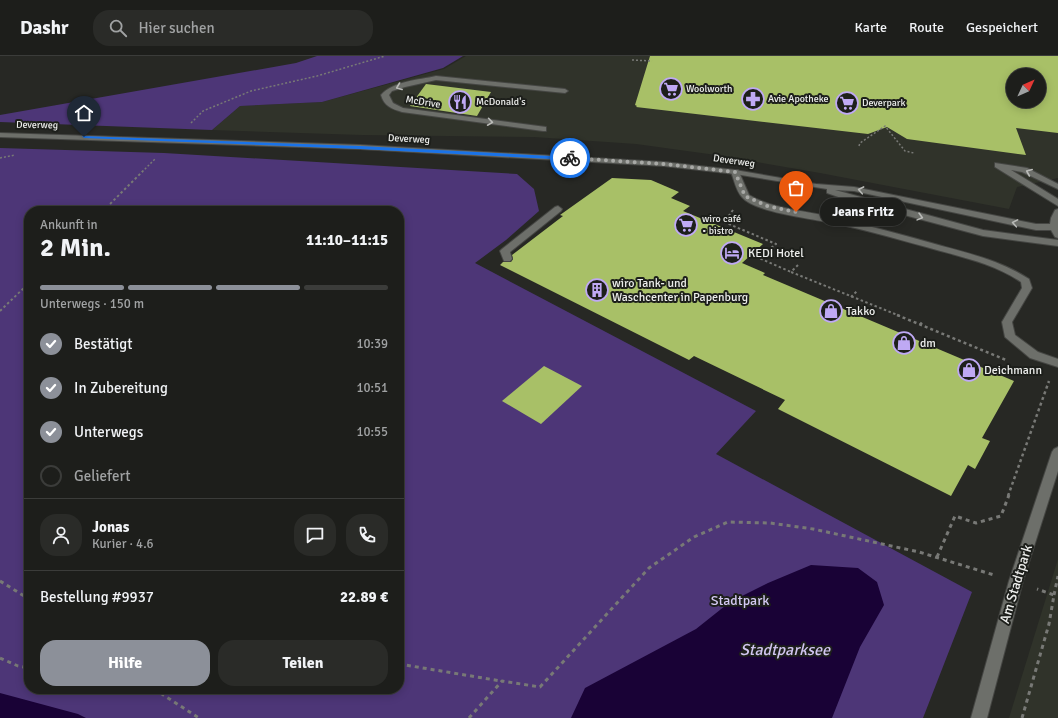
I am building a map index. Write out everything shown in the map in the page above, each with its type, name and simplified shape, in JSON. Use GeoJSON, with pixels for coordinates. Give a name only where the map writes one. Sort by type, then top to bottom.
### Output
{"type":"FeatureCollection","features":[{"type":"Feature","properties":{"kind":"street","name":"McDrive"},"geometry":{"type":"LineString","coordinates":[[543,129],[402,110],[390,105],[386,100],[385,95],[390,90],[422,80],[436,78],[565,90]]}},
{"type":"Feature","properties":{"kind":"street","name":"Deverweg"},"geometry":{"type":"LineString","coordinates":[[0,135],[174,140],[530,156],[664,164],[735,172],[816,186],[854,189],[982,217],[1036,227],[1054,227]]}},
{"type":"Feature","properties":{"kind":"street"},"geometry":{"type":"LineString","coordinates":[[1058,187],[1024,170],[998,165],[1058,203]]}},
{"type":"Feature","properties":{"kind":"street"},"geometry":{"type":"LineString","coordinates":[[735,172],[745,196],[767,206],[906,238],[978,259],[1018,275],[1026,281],[1027,288],[1008,322],[1010,337],[1034,355],[1057,363]]}},
{"type":"Feature","properties":{"kind":"street","name":"Deverweg"},"geometry":{"type":"LineString","coordinates":[[816,186],[847,197],[977,231],[1015,238],[1058,243]]}},
{"type":"Feature","properties":{"kind":"street"},"geometry":{"type":"LineString","coordinates":[[507,259],[504,251],[558,209]]}},
{"type":"Feature","properties":{"kind":"street"},"geometry":{"type":"LineString","coordinates":[[1058,212],[1054,219],[1054,227],[1058,235]]}},
{"type":"Feature","properties":{"kind":"street","name":"Am Stadtpark"},"geometry":{"type":"LineString","coordinates":[[979,718],[1016,582],[1058,452]]}},
{"type":"Feature","properties":{"kind":"path"},"geometry":{"type":"LineString","coordinates":[[108,206],[203,111],[251,91],[317,76],[385,56]]}},
{"type":"Feature","properties":{"kind":"path"},"geometry":{"type":"LineString","coordinates":[[632,60],[652,61]]}},
{"type":"Feature","properties":{"kind":"path"},"geometry":{"type":"LineString","coordinates":[[859,146],[860,143],[885,126],[905,151],[914,153]]}},
{"type":"Feature","properties":{"kind":"path"},"geometry":{"type":"LineString","coordinates":[[0,158],[16,155]]}},
{"type":"Feature","properties":{"kind":"path"},"geometry":{"type":"LineString","coordinates":[[745,196],[724,222],[776,244],[759,258],[1003,360],[1034,355]]}},
{"type":"Feature","properties":{"kind":"path"},"geometry":{"type":"LineString","coordinates":[[791,272],[798,266]]}},
{"type":"Feature","properties":{"kind":"path"},"geometry":{"type":"LineString","coordinates":[[0,311],[24,288]]}},
{"type":"Feature","properties":{"kind":"path"},"geometry":{"type":"LineString","coordinates":[[851,297],[857,291]]}},
{"type":"Feature","properties":{"kind":"path"},"geometry":{"type":"LineString","coordinates":[[920,325],[923,321]]}},
{"type":"Feature","properties":{"kind":"path"},"geometry":{"type":"LineString","coordinates":[[937,557],[955,516],[976,523],[1001,516],[1057,363]]}},
{"type":"Feature","properties":{"kind":"path"},"geometry":{"type":"LineString","coordinates":[[404,665],[540,687],[649,568],[694,537],[728,522],[770,524],[812,529],[920,552],[1054,595]]}},
{"type":"Feature","properties":{"kind":"path"},"geometry":{"type":"LineString","coordinates":[[1022,718],[1049,624],[1058,576]]}},
{"type":"Feature","properties":{"kind":"path"},"geometry":{"type":"LineString","coordinates":[[0,581],[24,596]]}},
{"type":"Feature","properties":{"kind":"path"},"geometry":{"type":"LineString","coordinates":[[0,658],[24,667]]}},
{"type":"Feature","properties":{"kind":"path"},"geometry":{"type":"LineString","coordinates":[[469,718],[502,681]]}},
{"type":"Feature","properties":{"kind":"path"},"geometry":{"type":"LineString","coordinates":[[162,694],[199,718]]}},
{"type":"Feature","properties":{"kind":"shaded area"},"geometry":{"type":"Polygon","coordinates":[[[466,56],[1058,56],[1058,178],[1017,187],[1009,209],[820,173],[716,155],[636,144],[534,137],[362,135],[212,130],[240,106],[322,102],[444,69],[466,56]]]}},
{"type":"Feature","properties":{"kind":"shaded area"},"geometry":{"type":"Polygon","coordinates":[[[1058,559],[1058,718],[1009,718],[1058,559]]]}},
{"type":"Feature","properties":{"kind":"green space"},"geometry":{"type":"Polygon","coordinates":[[[317,56],[463,56],[443,68],[322,102],[240,106],[212,130],[0,122],[0,115],[296,63],[317,56]]]}},
{"type":"Feature","properties":{"kind":"green space","name":"Stadtpark"},"geometry":{"type":"Polygon","coordinates":[[[0,148],[164,153],[517,174],[534,189],[539,211],[506,240],[475,263],[756,411],[716,454],[972,592],[923,718],[0,718],[0,148]]]}},
{"type":"Feature","properties":{"kind":"water","name":"Stadtparksee"},"geometry":{"type":"Polygon","coordinates":[[[811,565],[858,568],[877,582],[884,605],[860,647],[832,718],[571,718],[585,688],[696,629],[730,602],[768,583],[811,565]]]}},
{"type":"Feature","properties":{"kind":"water"},"geometry":{"type":"Polygon","coordinates":[[[0,693],[78,714],[86,718],[0,718],[0,693]]]}},
{"type":"Feature","properties":{"kind":"building","name":"Deverpark"},"geometry":{"type":"Polygon","coordinates":[[[650,56],[1058,56],[1058,133],[1016,128],[1026,155],[907,139],[887,127],[868,134],[636,107],[637,106],[635,105],[650,56]]]}},
{"type":"Feature","properties":{"kind":"building","name":"McDonald's"},"geometry":{"type":"Polygon","coordinates":[[[426,84],[491,92],[477,116],[410,106],[426,84]]]}},
{"type":"Feature","properties":{"kind":"building"},"geometry":{"type":"Polygon","coordinates":[[[612,178],[651,180],[679,192],[671,198],[690,206],[683,211],[763,244],[742,263],[765,273],[763,275],[1014,381],[982,438],[990,441],[975,469],[968,465],[951,496],[778,409],[785,400],[694,356],[689,360],[500,265],[503,262],[511,262],[513,259],[512,255],[563,216],[560,215],[612,178]]]}},
{"type":"Feature","properties":{"kind":"building"},"geometry":{"type":"Polygon","coordinates":[[[544,366],[582,386],[541,424],[502,401],[544,366]]]}},
{"type":"Feature","properties":{"kind":"way so far"},"geometry":{"type":"LineString","coordinates":[[570,158],[664,164],[735,172],[745,196],[767,206],[796,212]]}},
{"type":"Feature","properties":{"kind":"place","name":"Woolworth"},"geometry":{"type":"Point","coordinates":[671,89]}},
{"type":"Feature","properties":{"kind":"place","name":"Avie Apotheke"},"geometry":{"type":"Point","coordinates":[753,99]}},
{"type":"Feature","properties":{"kind":"place","name":"McDonald's"},"geometry":{"type":"Point","coordinates":[460,102]}},
{"type":"Feature","properties":{"kind":"place","name":"Deverpark"},"geometry":{"type":"Point","coordinates":[847,103]}},
{"type":"Feature","properties":{"kind":"place","name":"Jeans Fritz"},"geometry":{"type":"Point","coordinates":[796,212]}},
{"type":"Feature","properties":{"kind":"place","name":"wiro café • bistro"},"geometry":{"type":"Point","coordinates":[686,225]}},
{"type":"Feature","properties":{"kind":"place","name":"KEDI Hotel"},"geometry":{"type":"Point","coordinates":[732,253]}},
{"type":"Feature","properties":{"kind":"place","name":"wiro Tank- und Waschcenter in Papenburg"},"geometry":{"type":"Point","coordinates":[597,290]}},
{"type":"Feature","properties":{"kind":"place","name":"Takko"},"geometry":{"type":"Point","coordinates":[831,311]}},
{"type":"Feature","properties":{"kind":"place","name":"dm"},"geometry":{"type":"Point","coordinates":[904,343]}},
{"type":"Feature","properties":{"kind":"place","name":"Deichmann"},"geometry":{"type":"Point","coordinates":[969,370]}},
{"type":"Feature","properties":{"kind":"route"},"geometry":{"type":"LineString","coordinates":[[84,137],[570,158]]}}]}
